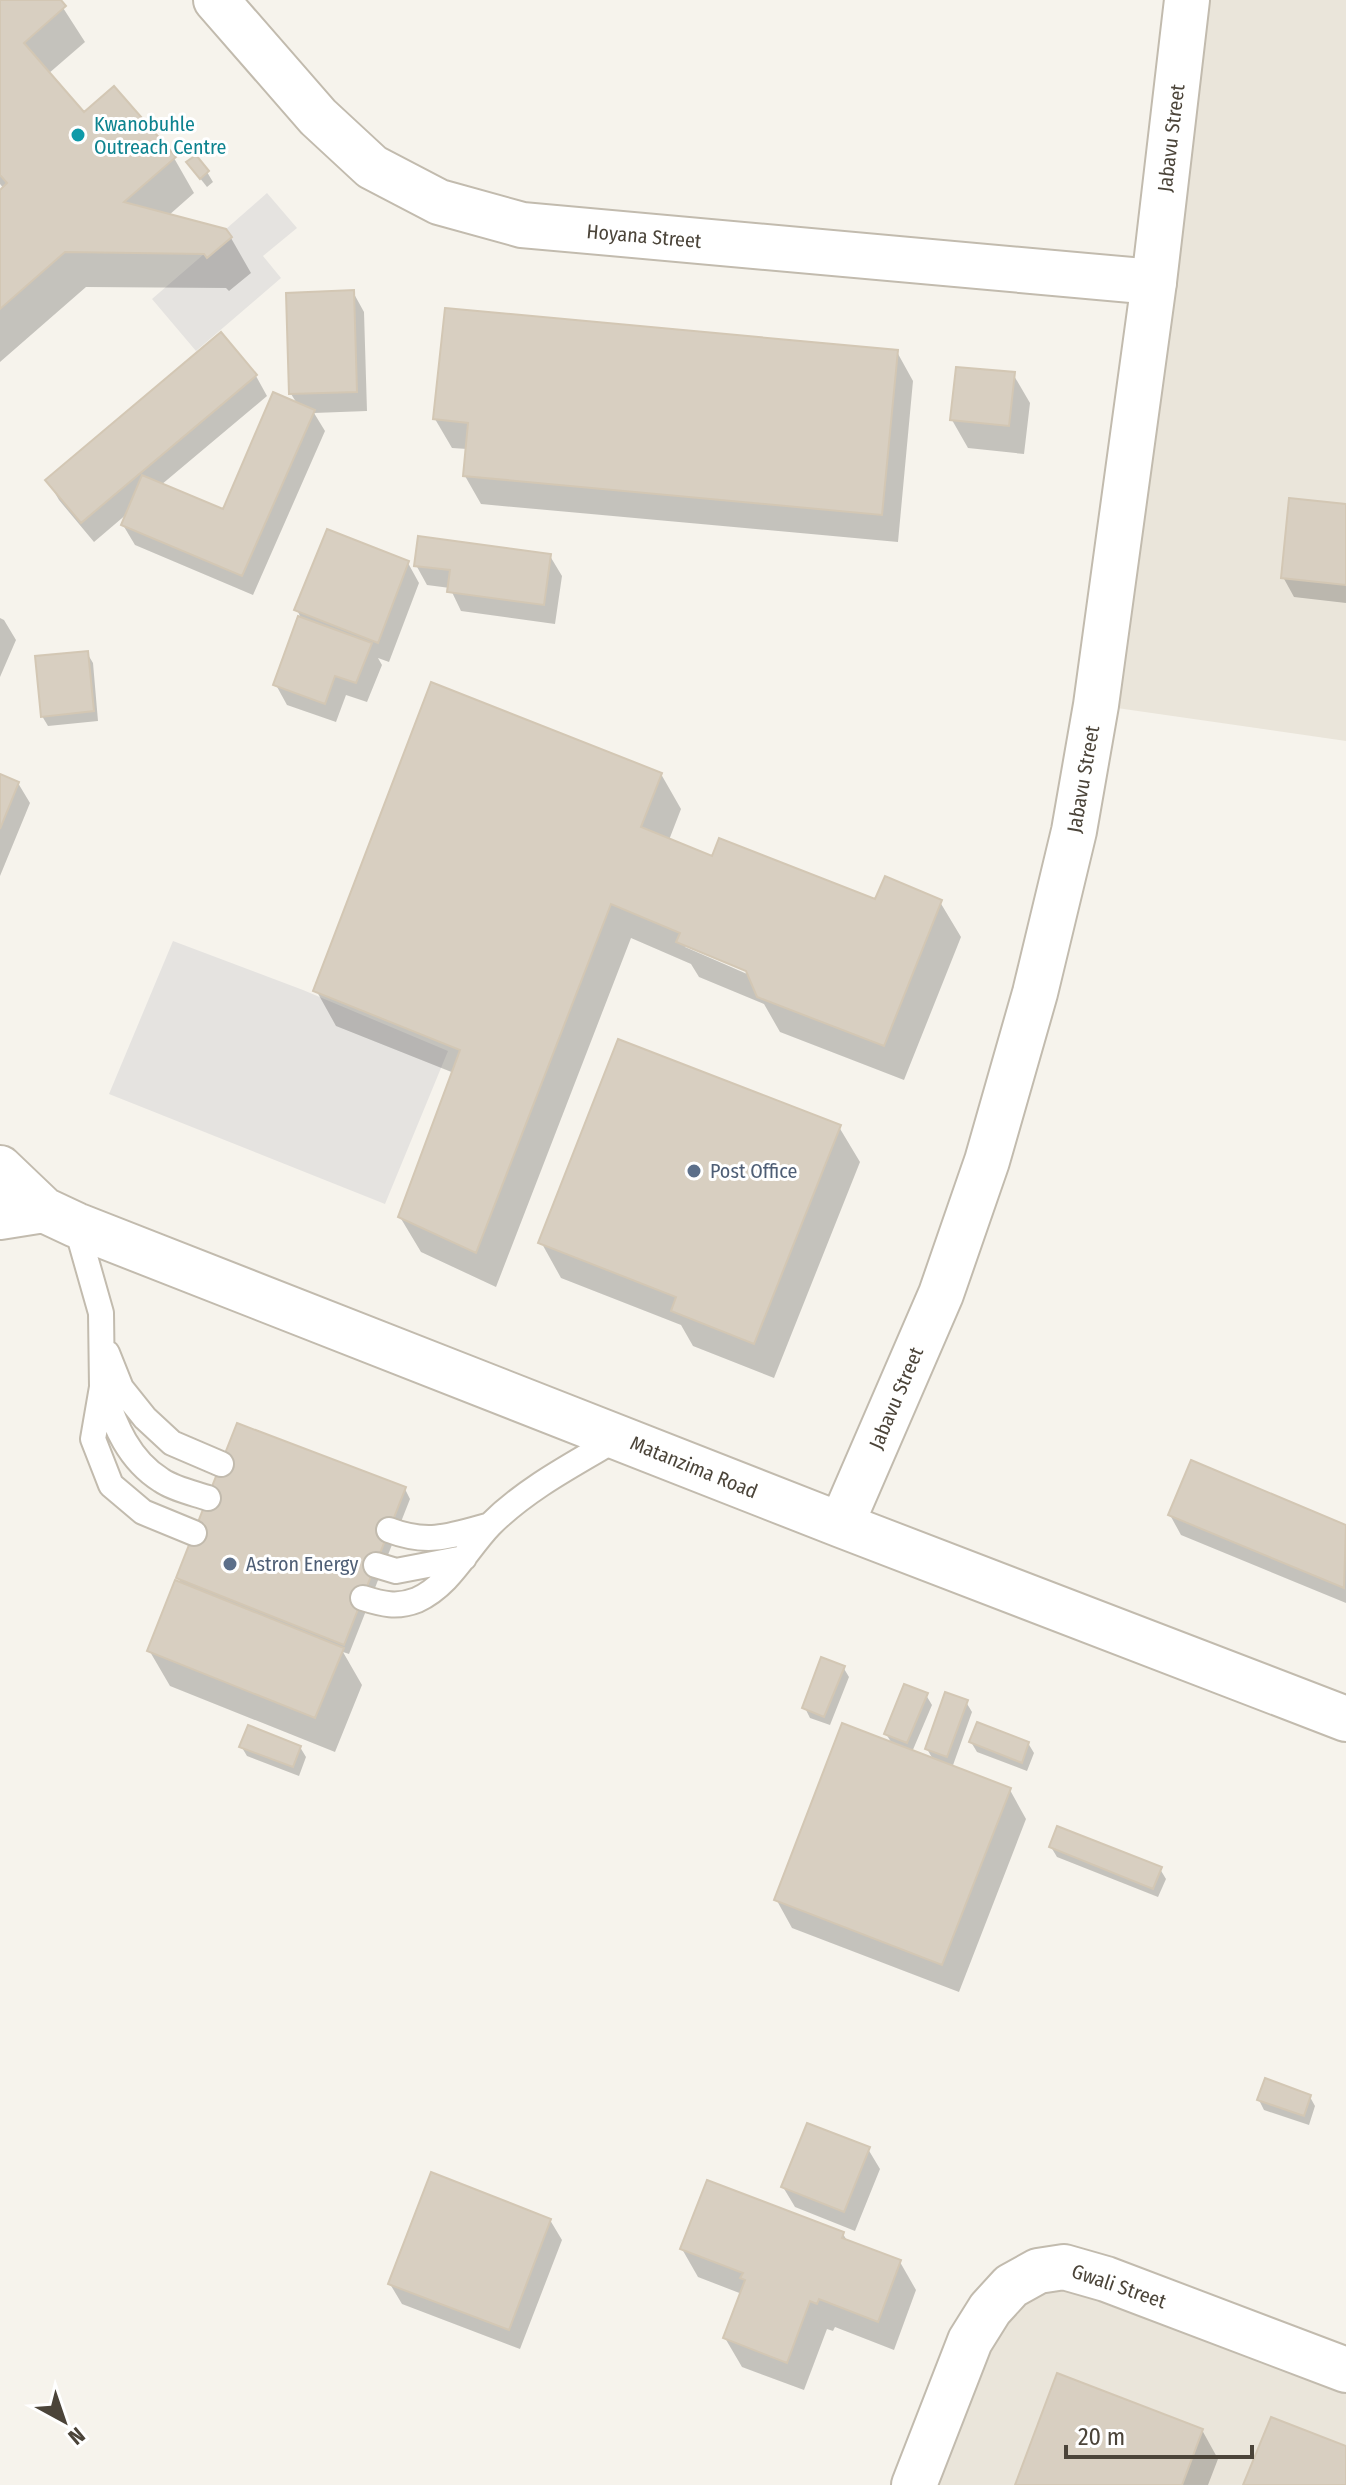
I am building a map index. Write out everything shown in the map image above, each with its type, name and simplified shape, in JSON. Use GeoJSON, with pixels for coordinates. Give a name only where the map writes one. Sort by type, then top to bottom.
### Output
{"type":"FeatureCollection","features":[{"type":"Feature","properties":{"kind":"street","name":"Hoyana Street"},"geometry":{"type":"LineString","coordinates":[[216,0],[318,117],[372,167],[439,202],[522,225],[1154,282]]}},
{"type":"Feature","properties":{"kind":"street","name":"Jabavu Street"},"geometry":{"type":"LineString","coordinates":[[841,1525],[941,1294],[987,1161],[1035,993],[1074,831],[1096,705],[1154,282],[1187,0]]}},
{"type":"Feature","properties":{"kind":"street","name":"Matanzima Road"},"geometry":{"type":"LineString","coordinates":[[1,1171],[60,1217],[618,1438],[1346,1719]]}},
{"type":"Feature","properties":{"kind":"street"},"geometry":{"type":"LineString","coordinates":[[0,1217],[60,1217]]}},
{"type":"Feature","properties":{"kind":"street","name":"Gwali Street"},"geometry":{"type":"LineString","coordinates":[[914,2485],[970,2341],[990,2309],[1011,2286],[1038,2271],[1064,2267],[1106,2279],[1346,2370]]}},
{"type":"Feature","properties":{"kind":"lane"},"geometry":{"type":"LineString","coordinates":[[60,1217],[101,1313],[102,1387],[93,1439],[111,1485],[143,1512],[194,1533]]}},
{"type":"Feature","properties":{"kind":"lane"},"geometry":{"type":"LineString","coordinates":[[102,1340],[121,1388],[145,1418],[172,1443],[221,1464]]}},
{"type":"Feature","properties":{"kind":"lane"},"geometry":{"type":"LineString","coordinates":[[102,1387],[115,1429],[135,1458],[161,1481],[208,1498]]}},
{"type":"Feature","properties":{"kind":"lane"},"geometry":{"type":"LineString","coordinates":[[363,1598],[390,1606],[417,1600],[446,1579],[490,1525],[537,1486],[618,1438]]}},
{"type":"Feature","properties":{"kind":"lane"},"geometry":{"type":"LineString","coordinates":[[389,1530],[406,1536],[437,1540],[490,1525]]}},
{"type":"Feature","properties":{"kind":"lane"},"geometry":{"type":"LineString","coordinates":[[376,1565],[396,1571],[425,1568],[464,1558]]}},
{"type":"Feature","properties":{"kind":"shaded area"},"geometry":{"type":"Polygon","coordinates":[[[1187,0],[1346,0],[1346,741],[1096,705],[1187,0]]]}},
{"type":"Feature","properties":{"kind":"shaded area"},"geometry":{"type":"Polygon","coordinates":[[[267,193],[297,228],[263,256],[281,278],[196,351],[152,299],[204,254],[208,257],[232,237],[226,229],[267,193]]]}},
{"type":"Feature","properties":{"kind":"shaded area"},"geometry":{"type":"Polygon","coordinates":[[[173,941],[303,990],[448,1051],[385,1204],[109,1094],[173,941]]]}},
{"type":"Feature","properties":{"kind":"shaded area"},"geometry":{"type":"Polygon","coordinates":[[[1038,2271],[1346,2370],[1346,2485],[914,2485],[970,2341],[1038,2271]]]}},
{"type":"Feature","properties":{"kind":"building","name":"Kwanobuhle Outreach Centre"},"geometry":{"type":"Polygon","coordinates":[[[0,0],[61,0],[66,6],[24,43],[84,112],[114,86],[176,157],[124,202],[226,229],[232,237],[207,258],[204,254],[65,252],[0,309],[0,190],[7,183],[0,175],[0,0]]]}},
{"type":"Feature","properties":{"kind":"building"},"geometry":{"type":"Polygon","coordinates":[[[196,155],[209,171],[200,179],[186,162],[196,155]]]}},
{"type":"Feature","properties":{"kind":"building"},"geometry":{"type":"Polygon","coordinates":[[[354,290],[357,392],[289,394],[286,293],[354,290]]]}},
{"type":"Feature","properties":{"kind":"building"},"geometry":{"type":"Polygon","coordinates":[[[445,308],[898,350],[882,515],[463,476],[468,423],[433,419],[445,308]]]}},
{"type":"Feature","properties":{"kind":"building"},"geometry":{"type":"Polygon","coordinates":[[[221,332],[257,375],[81,523],[45,480],[221,332]]]}},
{"type":"Feature","properties":{"kind":"building"},"geometry":{"type":"Polygon","coordinates":[[[956,367],[1015,372],[1009,426],[950,420],[956,367]]]}},
{"type":"Feature","properties":{"kind":"building"},"geometry":{"type":"Polygon","coordinates":[[[273,392],[315,410],[242,576],[121,525],[142,475],[223,509],[273,392]]]}},
{"type":"Feature","properties":{"kind":"building"},"geometry":{"type":"Polygon","coordinates":[[[1289,498],[1346,504],[1346,585],[1281,578],[1289,498]]]}},
{"type":"Feature","properties":{"kind":"building"},"geometry":{"type":"Polygon","coordinates":[[[327,529],[409,561],[378,643],[294,610],[327,529]]]}},
{"type":"Feature","properties":{"kind":"building"},"geometry":{"type":"Polygon","coordinates":[[[418,536],[551,554],[544,605],[447,592],[450,570],[414,566],[418,536]]]}},
{"type":"Feature","properties":{"kind":"building"},"geometry":{"type":"Polygon","coordinates":[[[298,616],[372,643],[356,683],[335,676],[325,704],[273,685],[298,616]]]}},
{"type":"Feature","properties":{"kind":"building"},"geometry":{"type":"Polygon","coordinates":[[[88,651],[94,711],[41,717],[35,656],[88,651]]]}},
{"type":"Feature","properties":{"kind":"building"},"geometry":{"type":"Polygon","coordinates":[[[431,682],[662,773],[641,827],[712,856],[719,838],[875,899],[885,876],[942,900],[884,1046],[757,997],[746,971],[676,942],[680,933],[611,904],[476,1253],[398,1217],[460,1050],[313,991],[431,682]]]}},
{"type":"Feature","properties":{"kind":"building"},"geometry":{"type":"Polygon","coordinates":[[[0,774],[19,782],[0,829],[0,774]]]}},
{"type":"Feature","properties":{"kind":"building","name":"Post Office"},"geometry":{"type":"Polygon","coordinates":[[[618,1039],[841,1125],[754,1344],[671,1311],[676,1297],[538,1243],[618,1039]]]}},
{"type":"Feature","properties":{"kind":"building"},"geometry":{"type":"Polygon","coordinates":[[[237,1423],[406,1487],[344,1645],[176,1578],[237,1423]]]}},
{"type":"Feature","properties":{"kind":"building"},"geometry":{"type":"Polygon","coordinates":[[[1191,1460],[1346,1525],[1344,1588],[1168,1515],[1191,1460]]]}},
{"type":"Feature","properties":{"kind":"building"},"geometry":{"type":"Polygon","coordinates":[[[175,1580],[344,1648],[315,1718],[147,1651],[175,1580]]]}},
{"type":"Feature","properties":{"kind":"building"},"geometry":{"type":"Polygon","coordinates":[[[821,1657],[845,1666],[824,1717],[802,1708],[821,1657]]]}},
{"type":"Feature","properties":{"kind":"building"},"geometry":{"type":"Polygon","coordinates":[[[904,1684],[928,1693],[907,1743],[884,1734],[904,1684]]]}},
{"type":"Feature","properties":{"kind":"building"},"geometry":{"type":"Polygon","coordinates":[[[945,1692],[968,1700],[947,1757],[925,1749],[945,1692]]]}},
{"type":"Feature","properties":{"kind":"building"},"geometry":{"type":"Polygon","coordinates":[[[977,1722],[1029,1742],[1022,1763],[969,1742],[977,1722]]]}},
{"type":"Feature","properties":{"kind":"building"},"geometry":{"type":"Polygon","coordinates":[[[842,1723],[1011,1788],[942,1965],[774,1900],[842,1723]]]}},
{"type":"Feature","properties":{"kind":"building"},"geometry":{"type":"Polygon","coordinates":[[[248,1725],[301,1746],[293,1767],[239,1747],[248,1725]]]}},
{"type":"Feature","properties":{"kind":"building"},"geometry":{"type":"Polygon","coordinates":[[[1057,1826],[1162,1867],[1153,1889],[1049,1847],[1057,1826]]]}},
{"type":"Feature","properties":{"kind":"building"},"geometry":{"type":"Polygon","coordinates":[[[1265,2078],[1311,2095],[1304,2116],[1257,2100],[1265,2078]]]}},
{"type":"Feature","properties":{"kind":"building"},"geometry":{"type":"Polygon","coordinates":[[[807,2123],[870,2147],[844,2212],[781,2187],[807,2123]]]}},
{"type":"Feature","properties":{"kind":"building"},"geometry":{"type":"Polygon","coordinates":[[[431,2172],[551,2219],[509,2330],[388,2284],[431,2172]]]}},
{"type":"Feature","properties":{"kind":"building"},"geometry":{"type":"Polygon","coordinates":[[[707,2180],[844,2232],[842,2238],[901,2260],[878,2322],[819,2299],[817,2304],[810,2301],[787,2363],[723,2338],[745,2280],[740,2278],[743,2273],[680,2249],[707,2180]]]}},
{"type":"Feature","properties":{"kind":"building"},"geometry":{"type":"Polygon","coordinates":[[[1057,2373],[1203,2429],[1182,2485],[1015,2485],[1057,2373]]]}},
{"type":"Feature","properties":{"kind":"building"},"geometry":{"type":"Polygon","coordinates":[[[1271,2417],[1346,2446],[1346,2485],[1243,2485],[1271,2417]]]}},
{"type":"Feature","properties":{"kind":"place","name":"Kwanobuhle Outreach Centre"},"geometry":{"type":"Point","coordinates":[78,135]}},
{"type":"Feature","properties":{"kind":"place","name":"Post Office"},"geometry":{"type":"Point","coordinates":[694,1171]}},
{"type":"Feature","properties":{"kind":"place","name":"Astron Energy"},"geometry":{"type":"Point","coordinates":[230,1564]}}]}
